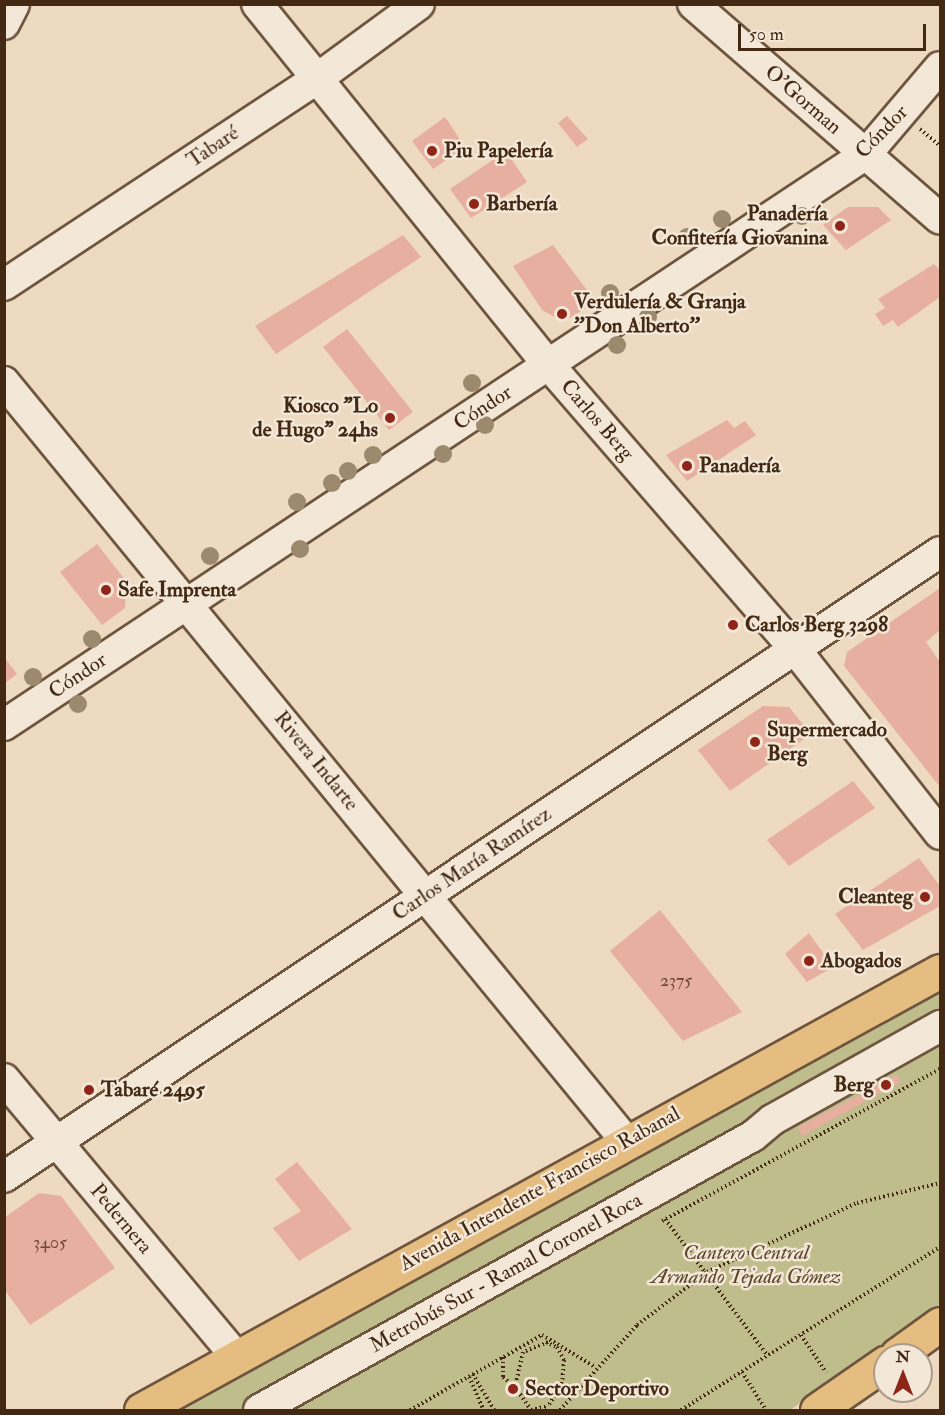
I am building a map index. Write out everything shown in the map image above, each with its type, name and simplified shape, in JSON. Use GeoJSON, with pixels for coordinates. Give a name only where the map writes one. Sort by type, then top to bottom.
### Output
{"type":"FeatureCollection","features":[{"type":"Feature","properties":{"kind":"main road","name":"Avenida Intendente Francisco Rabanal"},"geometry":{"type":"LineString","coordinates":[[141,1410],[626,1141],[940,971]]}},
{"type":"Feature","properties":{"kind":"main road"},"geometry":{"type":"LineString","coordinates":[[914,1343],[940,1324]]}},
{"type":"Feature","properties":{"kind":"main road"},"geometry":{"type":"LineString","coordinates":[[829,1402],[873,1371]]}},
{"type":"Feature","properties":{"kind":"street"},"geometry":{"type":"LineString","coordinates":[[4,24],[14,4]]}},
{"type":"Feature","properties":{"kind":"street","name":"Carlos Berg"},"geometry":{"type":"LineString","coordinates":[[257,4],[548,364],[795,649],[940,834]]}},
{"type":"Feature","properties":{"kind":"street","name":"Tabaré"},"geometry":{"type":"LineString","coordinates":[[4,285],[318,78],[419,4]]}},
{"type":"Feature","properties":{"kind":"street","name":"O'Gorman"},"geometry":{"type":"LineString","coordinates":[[693,4],[940,219]]}},
{"type":"Feature","properties":{"kind":"street","name":"Cóndor"},"geometry":{"type":"LineString","coordinates":[[4,725],[866,154],[940,67]]}},
{"type":"Feature","properties":{"kind":"street","name":"Rivera Indarte"},"geometry":{"type":"LineString","coordinates":[[4,382],[626,1141]]}},
{"type":"Feature","properties":{"kind":"street","name":"Carlos María Ramírez"},"geometry":{"type":"LineString","coordinates":[[4,1176],[940,552]]}},
{"type":"Feature","properties":{"kind":"street","name":"Metrobús Sur - Ramal Coronel Roca"},"geometry":{"type":"LineString","coordinates":[[259,1410],[753,1136],[772,1120],[940,1026]]}},
{"type":"Feature","properties":{"kind":"street","name":"Metrobús Sur - Ramal Coronel Roca"},"geometry":{"type":"LineString","coordinates":[[753,1136],[778,1131],[940,1044]]}},
{"type":"Feature","properties":{"kind":"street","name":"Pedernera"},"geometry":{"type":"LineString","coordinates":[[4,1079],[237,1358]]}},
{"type":"Feature","properties":{"kind":"path"},"geometry":{"type":"LineString","coordinates":[[560,1410],[595,1367],[637,1325],[707,1272],[857,1203],[940,1183]]}},
{"type":"Feature","properties":{"kind":"path"},"geometry":{"type":"LineString","coordinates":[[652,1192],[665,1219],[768,1356]]}},
{"type":"Feature","properties":{"kind":"path"},"geometry":{"type":"LineString","coordinates":[[681,1410],[940,1247]]}},
{"type":"Feature","properties":{"kind":"path"},"geometry":{"type":"LineString","coordinates":[[410,1410],[542,1335],[595,1367]]}},
{"type":"Feature","properties":{"kind":"path"},"geometry":{"type":"LineString","coordinates":[[801,1335],[829,1402]]}},
{"type":"Feature","properties":{"kind":"path"},"geometry":{"type":"LineString","coordinates":[[529,1342],[548,1342],[562,1354],[565,1372],[545,1410]]}},
{"type":"Feature","properties":{"kind":"path"},"geometry":{"type":"LineString","coordinates":[[515,1387],[523,1352],[529,1342]]}},
{"type":"Feature","properties":{"kind":"path"},"geometry":{"type":"LineString","coordinates":[[523,1352],[548,1342]]}},
{"type":"Feature","properties":{"kind":"path"},"geometry":{"type":"LineString","coordinates":[[503,1357],[503,1377],[515,1387],[531,1410],[549,1406]]}},
{"type":"Feature","properties":{"kind":"path"},"geometry":{"type":"LineString","coordinates":[[742,1372],[766,1410]]}},
{"type":"Feature","properties":{"kind":"path"},"geometry":{"type":"LineString","coordinates":[[471,1375],[484,1410]]}},
{"type":"Feature","properties":{"kind":"path"},"geometry":{"type":"LineString","coordinates":[[471,1375],[494,1410]]}},
{"type":"Feature","properties":{"kind":"green space","name":"Cantero Central Armando Tejada Gómez"},"geometry":{"type":"Polygon","coordinates":[[[940,991],[940,1308],[889,1343],[873,1343],[873,1354],[790,1410],[179,1410],[940,991]]]}},
{"type":"Feature","properties":{"kind":"building"},"geometry":{"type":"Polygon","coordinates":[[[567,116],[588,139],[577,147],[558,123],[567,116]]]}},
{"type":"Feature","properties":{"kind":"building"},"geometry":{"type":"Polygon","coordinates":[[[445,117],[465,147],[433,169],[412,141],[445,117]]]}},
{"type":"Feature","properties":{"kind":"building"},"geometry":{"type":"Polygon","coordinates":[[[506,151],[527,182],[471,218],[450,189],[506,151]]]}},
{"type":"Feature","properties":{"kind":"building"},"geometry":{"type":"Polygon","coordinates":[[[848,207],[878,207],[891,220],[846,250],[823,225],[848,207]]]}},
{"type":"Feature","properties":{"kind":"building"},"geometry":{"type":"Polygon","coordinates":[[[403,235],[421,257],[276,354],[255,326],[403,235]]]}},
{"type":"Feature","properties":{"kind":"building"},"geometry":{"type":"Polygon","coordinates":[[[553,245],[596,302],[563,322],[542,310],[513,266],[553,245]]]}},
{"type":"Feature","properties":{"kind":"building"},"geometry":{"type":"Polygon","coordinates":[[[934,264],[940,270],[940,297],[898,327],[893,320],[883,326],[875,314],[885,308],[878,299],[934,264]]]}},
{"type":"Feature","properties":{"kind":"building"},"geometry":{"type":"Polygon","coordinates":[[[347,329],[413,412],[389,430],[323,347],[347,329]]]}},
{"type":"Feature","properties":{"kind":"building"},"geometry":{"type":"Polygon","coordinates":[[[727,420],[734,428],[745,421],[756,435],[687,481],[666,455],[727,420]]]}},
{"type":"Feature","properties":{"kind":"building"},"geometry":{"type":"Polygon","coordinates":[[[97,544],[126,581],[125,608],[102,625],[60,572],[97,544]]]}},
{"type":"Feature","properties":{"kind":"building"},"geometry":{"type":"Polygon","coordinates":[[[940,588],[940,630],[926,642],[940,662],[940,787],[844,666],[847,652],[940,588]]]}},
{"type":"Feature","properties":{"kind":"building"},"geometry":{"type":"Polygon","coordinates":[[[4,657],[17,674],[4,684],[4,657]]]}},
{"type":"Feature","properties":{"kind":"building","name":"Supermercado Berg"},"geometry":{"type":"Polygon","coordinates":[[[763,706],[789,707],[811,734],[730,791],[698,750],[763,706]]]}},
{"type":"Feature","properties":{"kind":"building"},"geometry":{"type":"Polygon","coordinates":[[[853,781],[875,808],[789,866],[767,840],[853,781]]]}},
{"type":"Feature","properties":{"kind":"building"},"geometry":{"type":"Polygon","coordinates":[[[919,858],[940,886],[940,906],[863,950],[835,914],[919,858]]]}},
{"type":"Feature","properties":{"kind":"building"},"geometry":{"type":"Polygon","coordinates":[[[660,910],[742,1012],[683,1041],[610,951],[660,910]]]}},
{"type":"Feature","properties":{"kind":"building","name":"Abogados"},"geometry":{"type":"Polygon","coordinates":[[[809,933],[833,967],[807,982],[785,954],[809,933]]]}},
{"type":"Feature","properties":{"kind":"building"},"geometry":{"type":"Polygon","coordinates":[[[897,1075],[901,1082],[802,1136],[798,1127],[897,1075]]]}},
{"type":"Feature","properties":{"kind":"building"},"geometry":{"type":"Polygon","coordinates":[[[297,1162],[352,1229],[299,1261],[273,1228],[301,1211],[275,1179],[297,1162]]]}},
{"type":"Feature","properties":{"kind":"building"},"geometry":{"type":"Polygon","coordinates":[[[39,1193],[61,1196],[115,1268],[30,1325],[4,1289],[4,1218],[39,1193]]]}},
{"type":"Feature","properties":{"kind":"place","name":"Piu Papelería"},"geometry":{"type":"Point","coordinates":[432,151]}},
{"type":"Feature","properties":{"kind":"place","name":"Barbería"},"geometry":{"type":"Point","coordinates":[474,204]}},
{"type":"Feature","properties":{"kind":"place","name":"Panadería Confitería Giovanina"},"geometry":{"type":"Point","coordinates":[840,226]}},
{"type":"Feature","properties":{"kind":"place","name":"Verdulería & Granja ''Don Alberto''"},"geometry":{"type":"Point","coordinates":[562,314]}},
{"type":"Feature","properties":{"kind":"place","name":"Kiosco \"Lo de Hugo\" 24hs"},"geometry":{"type":"Point","coordinates":[390,418]}},
{"type":"Feature","properties":{"kind":"place","name":"Panadería"},"geometry":{"type":"Point","coordinates":[687,466]}},
{"type":"Feature","properties":{"kind":"place","name":"Safe Imprenta"},"geometry":{"type":"Point","coordinates":[106,590]}},
{"type":"Feature","properties":{"kind":"place","name":"Carlos Berg 3298"},"geometry":{"type":"Point","coordinates":[733,625]}},
{"type":"Feature","properties":{"kind":"place","name":"Supermercado Berg"},"geometry":{"type":"Point","coordinates":[755,742]}},
{"type":"Feature","properties":{"kind":"place","name":"Cleanteg"},"geometry":{"type":"Point","coordinates":[925,897]}},
{"type":"Feature","properties":{"kind":"place","name":"Abogados"},"geometry":{"type":"Point","coordinates":[809,961]}},
{"type":"Feature","properties":{"kind":"place","name":"Berg"},"geometry":{"type":"Point","coordinates":[886,1085]}},
{"type":"Feature","properties":{"kind":"place","name":"Tabaré 2495"},"geometry":{"type":"Point","coordinates":[89,1090]}},
{"type":"Feature","properties":{"kind":"place","name":"Sector Deportivo"},"geometry":{"type":"Point","coordinates":[513,1389]}}]}
